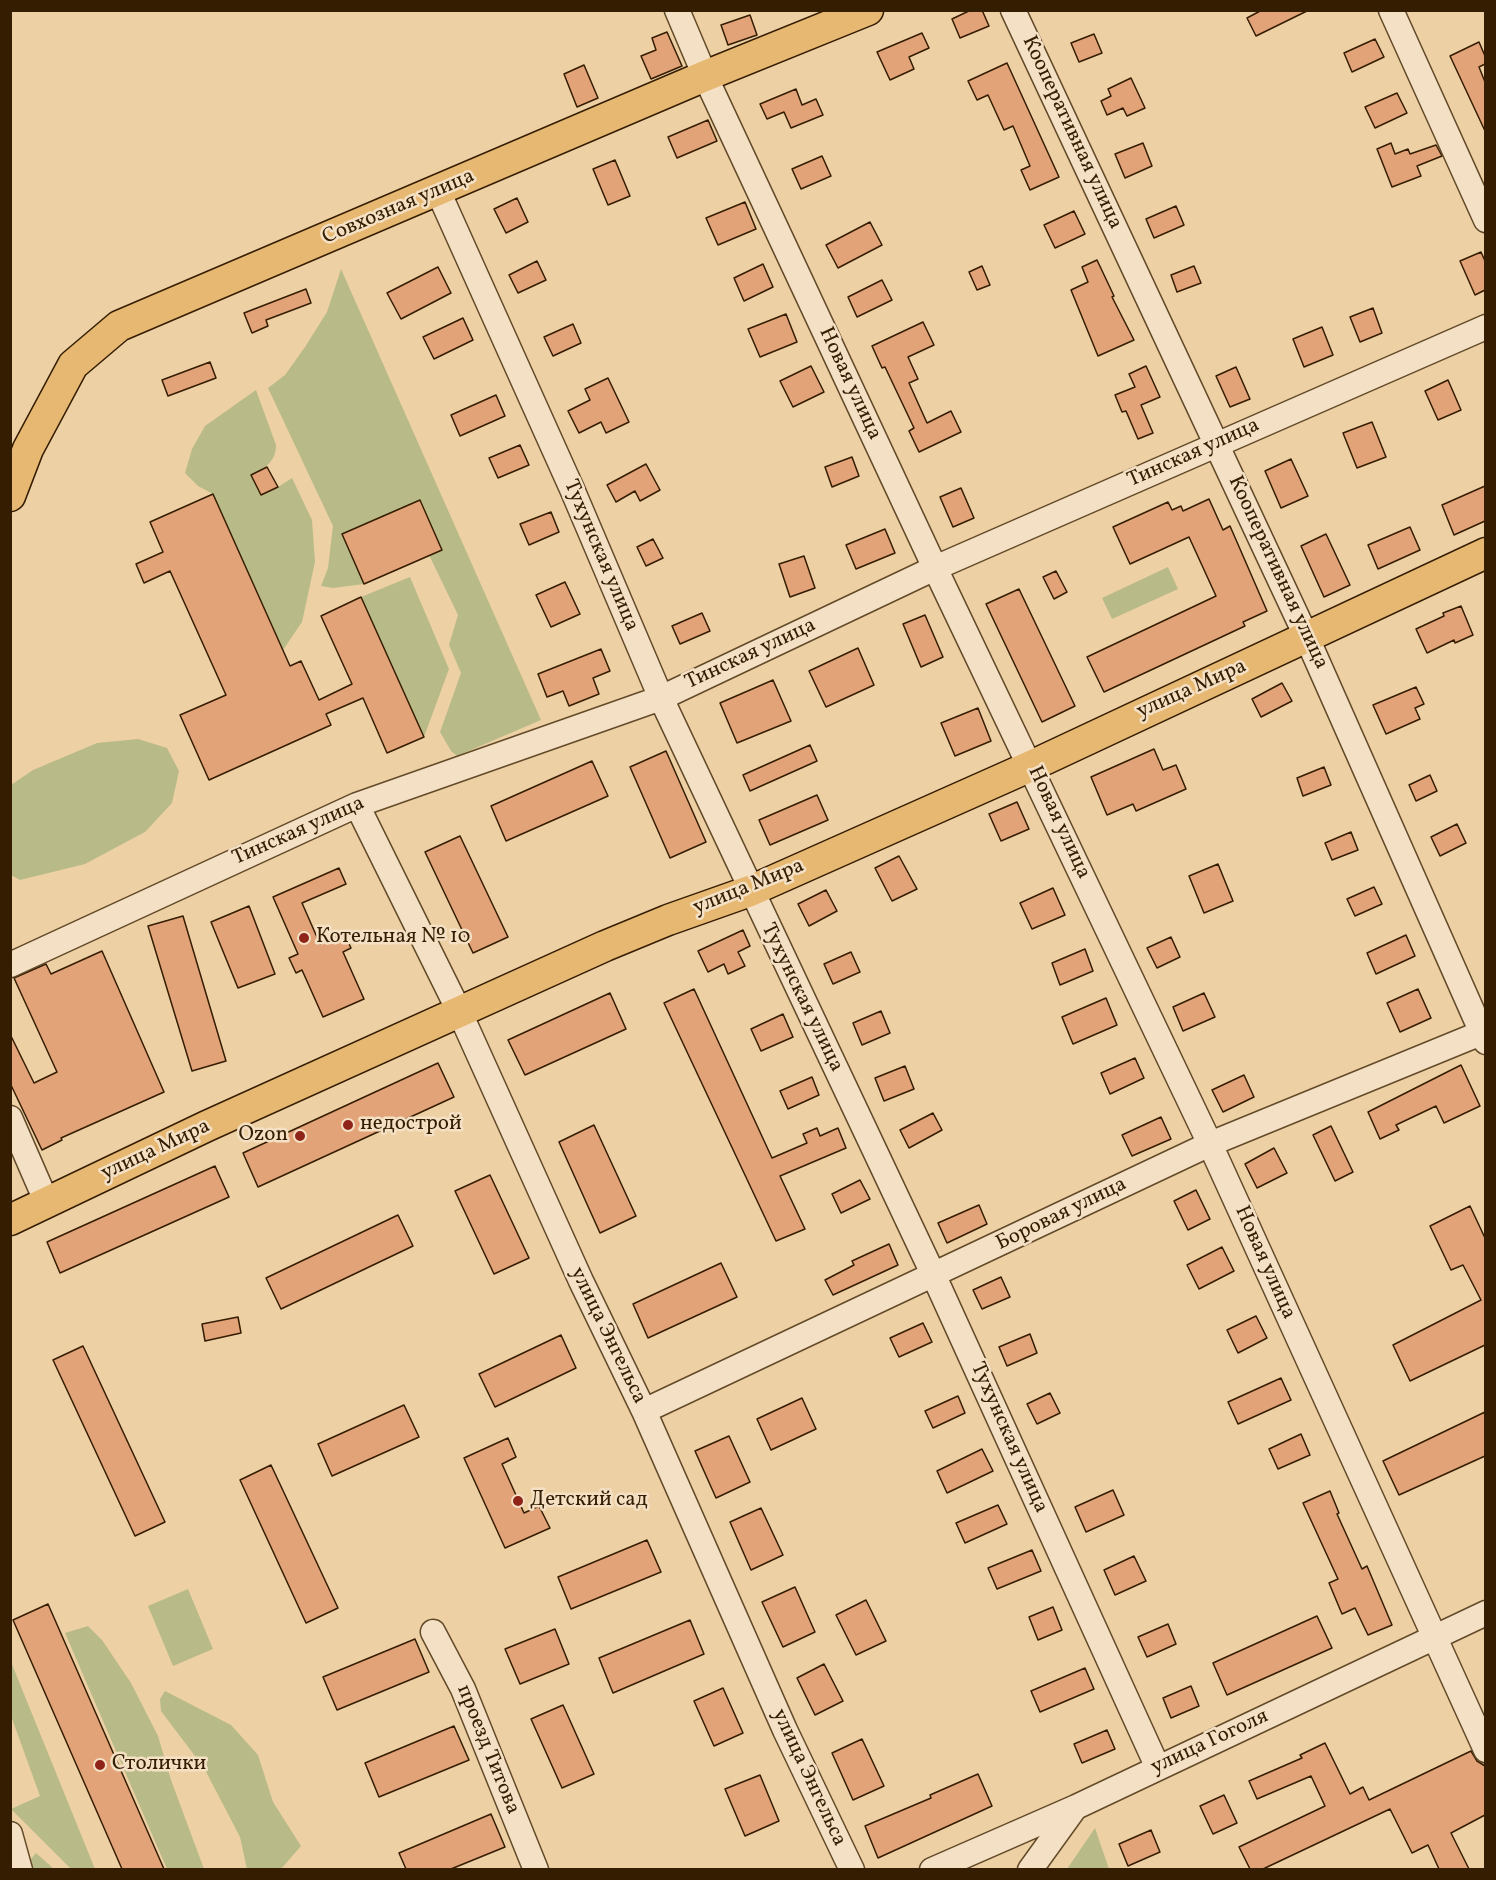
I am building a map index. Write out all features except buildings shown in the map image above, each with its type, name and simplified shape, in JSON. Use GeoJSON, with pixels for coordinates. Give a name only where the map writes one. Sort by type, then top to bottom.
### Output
{"type":"FeatureCollection","features":[{"type":"Feature","properties":{"kind":"main road","name":"Совхозная улица"},"geometry":{"type":"LineString","coordinates":[[10,496],[28,449],[73,365],[119,326],[705,76],[868,10]]}},
{"type":"Feature","properties":{"kind":"main road","name":"улица Мира"},"geometry":{"type":"LineString","coordinates":[[10,1220],[207,1126],[605,946],[668,920],[750,891],[1030,766],[1485,554]]}},
{"type":"Feature","properties":{"kind":"street","name":"Новая улица"},"geometry":{"type":"LineString","coordinates":[[677,10],[705,76],[935,568],[1210,1144],[1485,1750]]}},
{"type":"Feature","properties":{"kind":"street","name":"Кооперативная улица"},"geometry":{"type":"LineString","coordinates":[[1013,10],[1218,444],[1484,1036]]}},
{"type":"Feature","properties":{"kind":"street"},"geometry":{"type":"LineString","coordinates":[[1390,10],[1485,220]]}},
{"type":"Feature","properties":{"kind":"street","name":"Тухунская улица"},"geometry":{"type":"LineString","coordinates":[[438,191],[572,489],[661,698],[750,891],[934,1276],[1158,1768]]}},
{"type":"Feature","properties":{"kind":"street","name":"Тинская улица"},"geometry":{"type":"LineString","coordinates":[[10,965],[357,805],[661,698],[935,568],[1485,327]]}},
{"type":"Feature","properties":{"kind":"street","name":"улица Энгельса"},"geometry":{"type":"LineString","coordinates":[[357,805],[460,1013],[581,1281],[644,1411],[785,1730],[852,1869]]}},
{"type":"Feature","properties":{"kind":"street","name":"Боровая улица"},"geometry":{"type":"LineString","coordinates":[[644,1411],[1210,1144],[1484,1036]]}},
{"type":"Feature","properties":{"kind":"street"},"geometry":{"type":"LineString","coordinates":[[10,1118],[47,1203]]}},
{"type":"Feature","properties":{"kind":"street","name":"улица Гоголя"},"geometry":{"type":"LineString","coordinates":[[932,1869],[1076,1807],[1485,1613]]}},
{"type":"Feature","properties":{"kind":"street","name":"проезд Титова"},"geometry":{"type":"LineString","coordinates":[[433,1632],[463,1689],[536,1869]]}},
{"type":"Feature","properties":{"kind":"street"},"geometry":{"type":"LineString","coordinates":[[1030,1869],[1076,1807]]}},
{"type":"Feature","properties":{"kind":"street"},"geometry":{"type":"LineString","coordinates":[[10,1834],[20,1869]]}},
{"type":"Feature","properties":{"kind":"green space"},"geometry":{"type":"Polygon","coordinates":[[[341,269],[541,720],[457,756],[451,751],[440,732],[461,673],[449,645],[458,615],[429,555],[442,549],[421,500],[343,534],[364,584],[333,588],[321,586],[328,568],[333,526],[268,388],[285,375],[327,312],[341,269]]]}},
{"type":"Feature","properties":{"kind":"green space"},"geometry":{"type":"Polygon","coordinates":[[[256,390],[276,445],[276,451],[272,460],[265,467],[251,475],[278,487],[292,478],[312,520],[315,562],[302,622],[283,650],[213,494],[198,486],[185,473],[192,449],[205,426],[256,390]]]}},
{"type":"Feature","properties":{"kind":"green space"},"geometry":{"type":"Polygon","coordinates":[[[1168,567],[1178,589],[1112,619],[1102,598],[1168,567]]]}},
{"type":"Feature","properties":{"kind":"green space"},"geometry":{"type":"Polygon","coordinates":[[[410,577],[449,669],[424,737],[361,597],[410,577]]]}},
{"type":"Feature","properties":{"kind":"green space"},"geometry":{"type":"Polygon","coordinates":[[[138,739],[167,748],[179,771],[172,803],[145,832],[85,864],[20,880],[11,875],[11,785],[33,770],[97,743],[138,739]]]}},
{"type":"Feature","properties":{"kind":"green space"},"geometry":{"type":"Polygon","coordinates":[[[188,1589],[213,1649],[173,1666],[148,1606],[188,1589]]]}},
{"type":"Feature","properties":{"kind":"green space"},"geometry":{"type":"Polygon","coordinates":[[[88,1626],[102,1640],[131,1683],[158,1736],[171,1780],[204,1869],[167,1869],[65,1633],[88,1626]]]}},
{"type":"Feature","properties":{"kind":"green space"},"geometry":{"type":"Polygon","coordinates":[[[11,1662],[95,1869],[71,1869],[11,1809],[40,1796],[11,1716],[11,1662]]]}},
{"type":"Feature","properties":{"kind":"green space"},"geometry":{"type":"Polygon","coordinates":[[[165,1691],[231,1725],[258,1755],[273,1802],[301,1846],[281,1869],[247,1869],[240,1837],[204,1768],[161,1711],[160,1699],[165,1691]]]}},
{"type":"Feature","properties":{"kind":"green space"},"geometry":{"type":"Polygon","coordinates":[[[1095,1828],[1109,1869],[1067,1869],[1095,1828]]]}},
{"type":"Feature","properties":{"kind":"green space"},"geometry":{"type":"Polygon","coordinates":[[[36,1853],[54,1869],[27,1869],[26,1865],[36,1853]]]}},
{"type":"Feature","properties":{"kind":"place","name":"Котельная № 10"},"geometry":{"type":"Point","coordinates":[304,938]}},
{"type":"Feature","properties":{"kind":"place","name":"недострой"},"geometry":{"type":"Point","coordinates":[348,1125]}},
{"type":"Feature","properties":{"kind":"place","name":"Ozon"},"geometry":{"type":"Point","coordinates":[300,1136]}},
{"type":"Feature","properties":{"kind":"place","name":"Детский сад"},"geometry":{"type":"Point","coordinates":[518,1501]}},
{"type":"Feature","properties":{"kind":"place","name":"Столички"},"geometry":{"type":"Point","coordinates":[100,1765]}}]}
